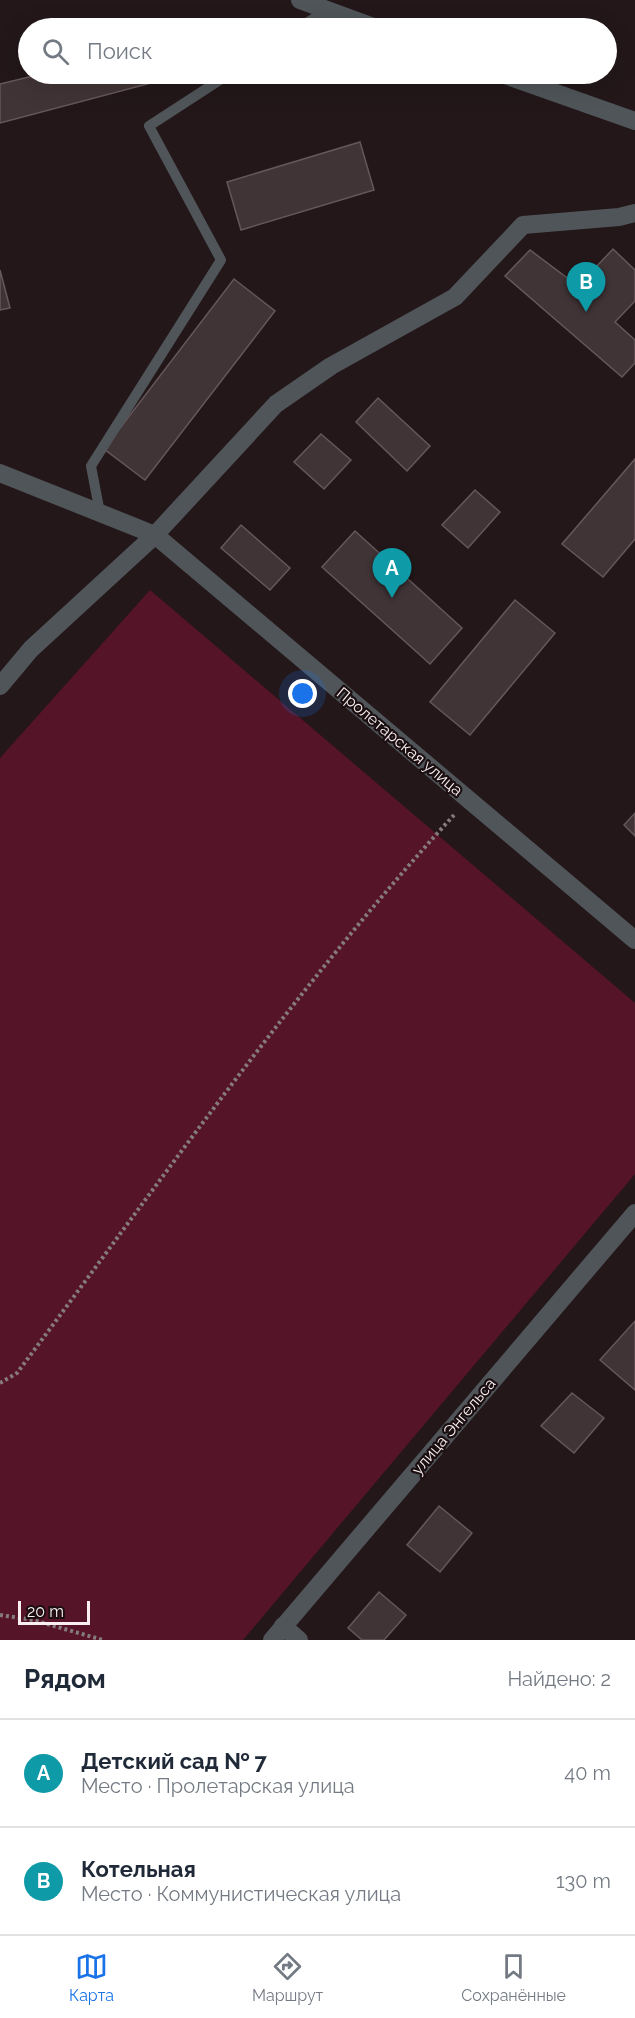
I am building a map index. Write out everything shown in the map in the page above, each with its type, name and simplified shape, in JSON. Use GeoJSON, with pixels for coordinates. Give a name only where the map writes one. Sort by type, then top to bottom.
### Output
{"type":"FeatureCollection","features":[{"type":"Feature","properties":{"kind":"street"},"geometry":{"type":"LineString","coordinates":[[300,0],[347,18]]}},
{"type":"Feature","properties":{"kind":"street"},"geometry":{"type":"LineString","coordinates":[[530,84],[635,121]]}},
{"type":"Feature","properties":{"kind":"street"},"geometry":{"type":"LineString","coordinates":[[0,686],[31,649],[155,535],[276,404],[331,366],[455,297],[523,225],[619,218],[635,213]]}},
{"type":"Feature","properties":{"kind":"street","name":"Пролетарская улица"},"geometry":{"type":"LineString","coordinates":[[0,473],[155,535],[635,940]]}},
{"type":"Feature","properties":{"kind":"street","name":"улица Энгельса"},"geometry":{"type":"LineString","coordinates":[[278,1633],[635,1213]]}},
{"type":"Feature","properties":{"kind":"street"},"geometry":{"type":"LineString","coordinates":[[278,1633],[299,1640]]}},
{"type":"Feature","properties":{"kind":"lane"},"geometry":{"type":"LineString","coordinates":[[314,18],[326,11]]}},
{"type":"Feature","properties":{"kind":"lane"},"geometry":{"type":"LineString","coordinates":[[100,513],[91,466],[221,260],[149,126],[214,84]]}},
{"type":"Feature","properties":{"kind":"path"},"geometry":{"type":"LineString","coordinates":[[0,1383],[16,1373],[149,1195],[353,931],[399,875],[469,799]]}},
{"type":"Feature","properties":{"kind":"path"},"geometry":{"type":"LineString","coordinates":[[0,1615],[33,1620],[103,1640]]}},
{"type":"Feature","properties":{"kind":"shaded area"},"geometry":{"type":"Polygon","coordinates":[[[150,590],[635,1003],[635,1174],[243,1640],[0,1640],[0,758],[150,590]]]}},
{"type":"Feature","properties":{"kind":"building"},"geometry":{"type":"Polygon","coordinates":[[[18,80],[18,84],[147,84],[0,123],[0,84],[18,80]]]}},
{"type":"Feature","properties":{"kind":"building"},"geometry":{"type":"Polygon","coordinates":[[[360,142],[374,190],[241,230],[227,182],[360,142]]]}},
{"type":"Feature","properties":{"kind":"building"},"geometry":{"type":"Polygon","coordinates":[[[613,249],[635,270],[635,301],[615,322],[635,340],[635,363],[622,377],[505,276],[530,250],[578,286],[613,249]]]}},
{"type":"Feature","properties":{"kind":"building"},"geometry":{"type":"Polygon","coordinates":[[[0,270],[10,308],[0,310],[0,270]]]}},
{"type":"Feature","properties":{"kind":"building"},"geometry":{"type":"Polygon","coordinates":[[[234,279],[275,311],[145,480],[104,449],[234,279]]]}},
{"type":"Feature","properties":{"kind":"building"},"geometry":{"type":"Polygon","coordinates":[[[378,398],[430,446],[407,471],[356,422],[378,398]]]}},
{"type":"Feature","properties":{"kind":"building"},"geometry":{"type":"Polygon","coordinates":[[[321,434],[351,460],[324,489],[294,462],[321,434]]]}},
{"type":"Feature","properties":{"kind":"building"},"geometry":{"type":"Polygon","coordinates":[[[635,459],[635,539],[603,577],[562,544],[635,459]]]}},
{"type":"Feature","properties":{"kind":"building"},"geometry":{"type":"Polygon","coordinates":[[[475,490],[500,512],[468,548],[442,525],[475,490]]]}},
{"type":"Feature","properties":{"kind":"building"},"geometry":{"type":"Polygon","coordinates":[[[241,525],[290,568],[270,590],[221,548],[241,525]]]}},
{"type":"Feature","properties":{"kind":"building"},"geometry":{"type":"Polygon","coordinates":[[[355,531],[462,628],[430,664],[322,567],[355,531]]]}},
{"type":"Feature","properties":{"kind":"building"},"geometry":{"type":"Polygon","coordinates":[[[515,600],[555,633],[470,735],[430,702],[515,600]]]}},
{"type":"Feature","properties":{"kind":"building"},"geometry":{"type":"Polygon","coordinates":[[[635,813],[635,836],[624,825],[635,813]]]}},
{"type":"Feature","properties":{"kind":"building"},"geometry":{"type":"Polygon","coordinates":[[[635,1321],[635,1390],[600,1360],[635,1321]]]}},
{"type":"Feature","properties":{"kind":"building"},"geometry":{"type":"Polygon","coordinates":[[[572,1393],[604,1418],[574,1453],[541,1426],[572,1393]]]}},
{"type":"Feature","properties":{"kind":"building"},"geometry":{"type":"Polygon","coordinates":[[[439,1506],[472,1533],[440,1572],[407,1545],[439,1506]]]}},
{"type":"Feature","properties":{"kind":"building"},"geometry":{"type":"Polygon","coordinates":[[[379,1592],[406,1615],[384,1640],[362,1640],[348,1628],[379,1592]]]}},
{"type":"Feature","properties":{"kind":"place","name":"Котельная"},"geometry":{"type":"Point","coordinates":[586,312]}},
{"type":"Feature","properties":{"kind":"place","name":"Детский сад № 7"},"geometry":{"type":"Point","coordinates":[392,598]}}]}
